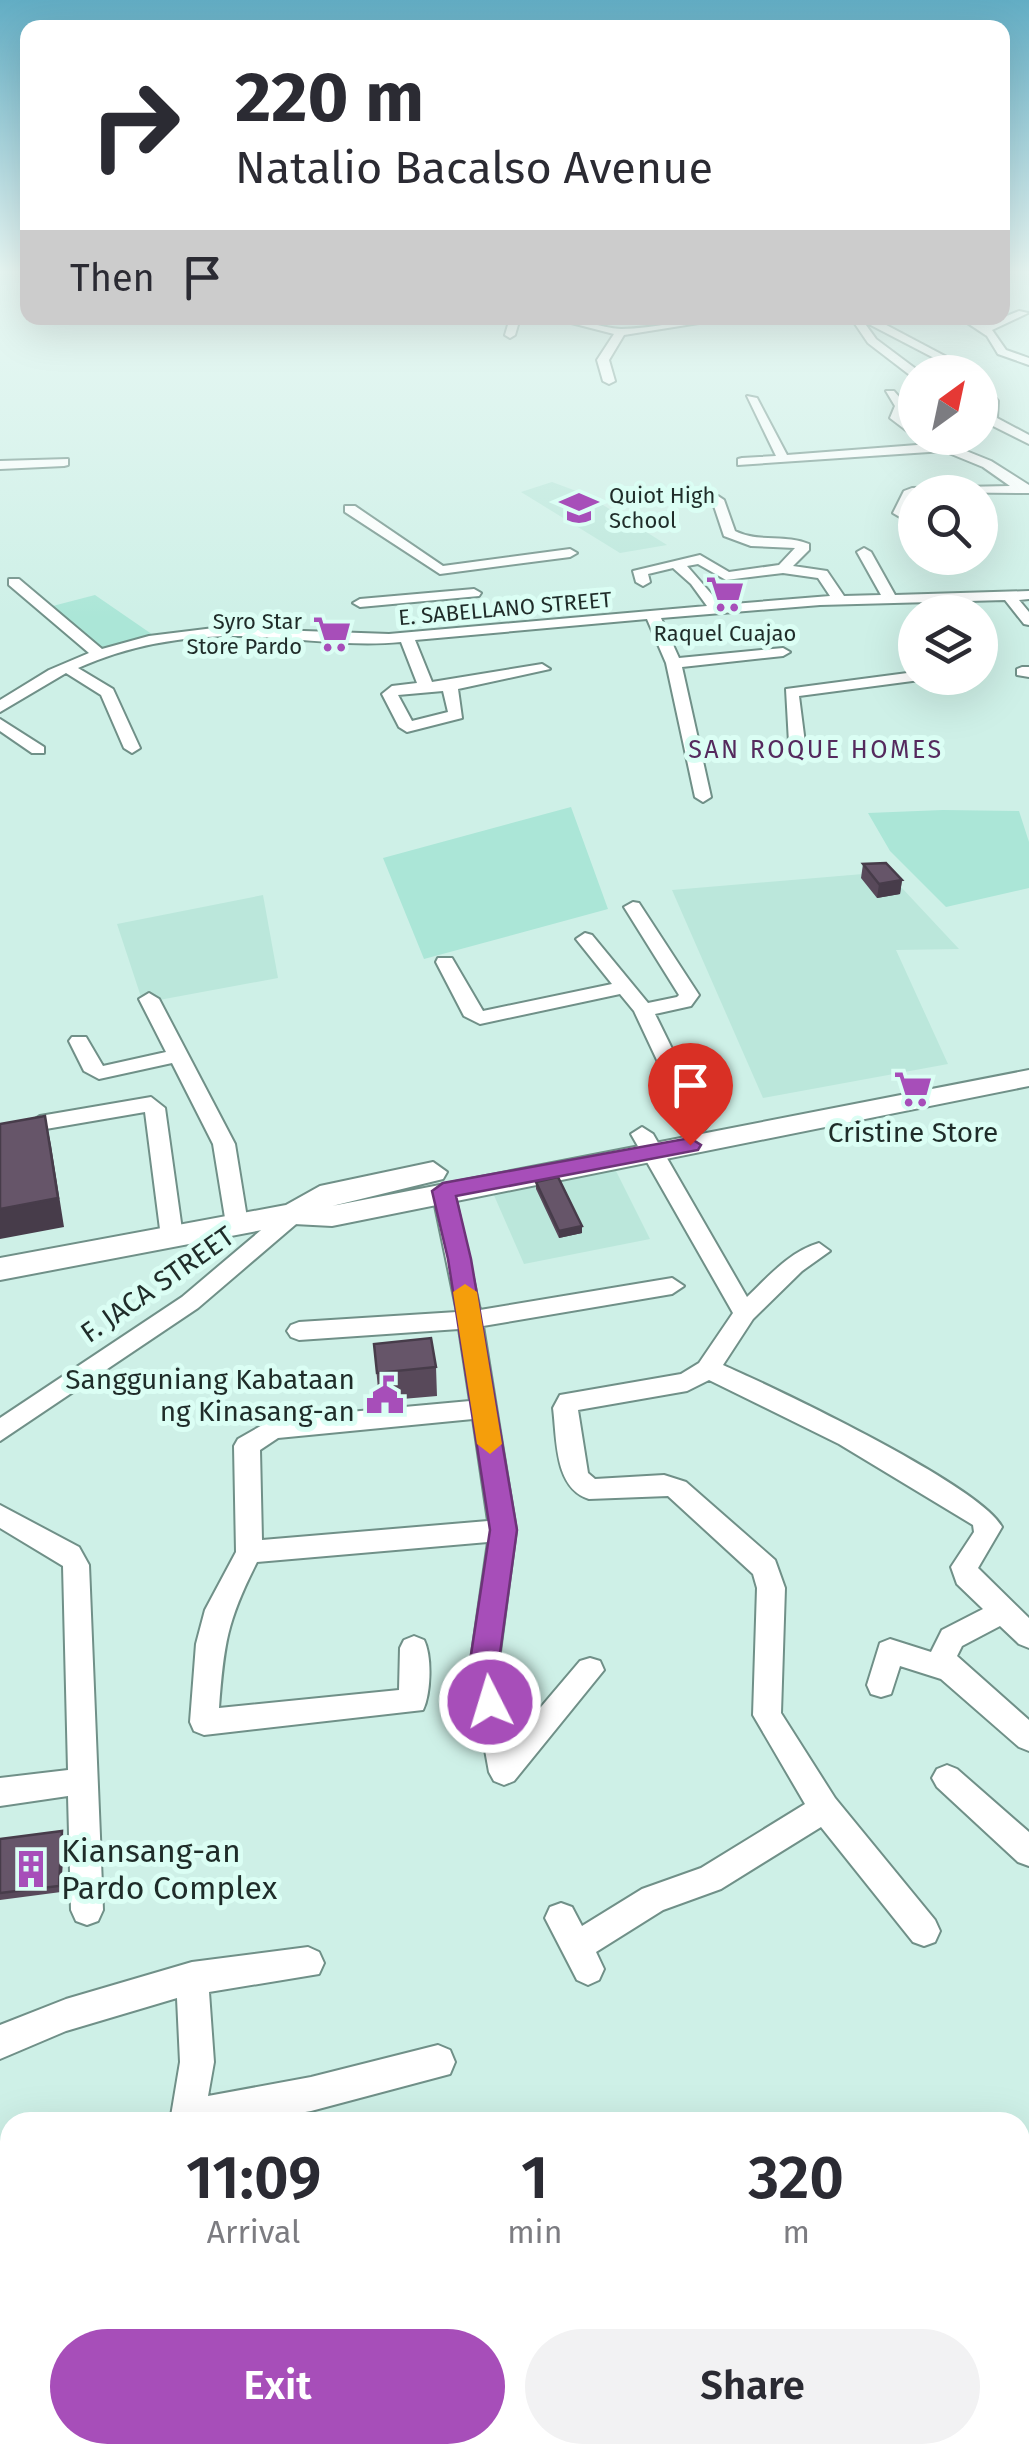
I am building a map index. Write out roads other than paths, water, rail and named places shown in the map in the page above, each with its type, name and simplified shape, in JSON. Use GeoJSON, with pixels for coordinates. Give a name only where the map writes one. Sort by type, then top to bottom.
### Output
{"type":"FeatureCollection","features":[{"type":"Feature","properties":{"kind":"main road"},"geometry":{"type":"LineString","coordinates":[[0,1269],[294,1214],[332,1216],[648,1143],[698,1124],[1029,1062]]}},
{"type":"Feature","properties":{"kind":"main road"},"geometry":{"type":"LineString","coordinates":[[294,1214],[330,1193],[1029,1078]]}},
{"type":"Feature","properties":{"kind":"street"},"geometry":{"type":"LineString","coordinates":[[890,392],[898,402]]}},
{"type":"Feature","properties":{"kind":"street"},"geometry":{"type":"LineString","coordinates":[[750,398],[784,460]]}},
{"type":"Feature","properties":{"kind":"street"},"geometry":{"type":"LineString","coordinates":[[998,424],[1029,440]]}},
{"type":"Feature","properties":{"kind":"street"},"geometry":{"type":"LineString","coordinates":[[742,462],[898,451]]}},
{"type":"Feature","properties":{"kind":"street"},"geometry":{"type":"LineString","coordinates":[[964,455],[987,464],[1026,489]]}},
{"type":"Feature","properties":{"kind":"street"},"geometry":{"type":"LineString","coordinates":[[0,466],[64,462]]}},
{"type":"Feature","properties":{"kind":"street"},"geometry":{"type":"LineString","coordinates":[[998,490],[1026,489]]}},
{"type":"Feature","properties":{"kind":"street"},"geometry":{"type":"LineString","coordinates":[[718,500],[729,533],[748,544],[786,540],[804,546],[783,569]]}},
{"type":"Feature","properties":{"kind":"street"},"geometry":{"type":"LineString","coordinates":[[350,510],[434,569],[460,570],[570,553]]}},
{"type":"Feature","properties":{"kind":"street"},"geometry":{"type":"LineString","coordinates":[[864,552],[898,597]]}},
{"type":"Feature","properties":{"kind":"street"},"geometry":{"type":"LineString","coordinates":[[643,582],[640,570],[708,560],[726,576],[783,569],[822,574],[840,600]]}},
{"type":"Feature","properties":{"kind":"street"},"geometry":{"type":"LineString","coordinates":[[675,564],[696,581],[718,610]]}},
{"type":"Feature","properties":{"kind":"street"},"geometry":{"type":"LineString","coordinates":[[460,570],[485,610]]}},
{"type":"Feature","properties":{"kind":"street"},"geometry":{"type":"LineString","coordinates":[[14,582],[100,654]]}},
{"type":"Feature","properties":{"kind":"street","name":"E. SABELLANO STREET"},"geometry":{"type":"LineString","coordinates":[[998,598],[1029,595]]}},
{"type":"Feature","properties":{"kind":"street"},"geometry":{"type":"LineString","coordinates":[[1010,597],[1029,621]]}},
{"type":"Feature","properties":{"kind":"street","name":"E. SABELLANO STREET"},"geometry":{"type":"LineString","coordinates":[[0,707],[100,654],[215,632],[378,642],[407,639],[485,610],[652,617],[840,600],[898,605]]}},
{"type":"Feature","properties":{"kind":"street"},"geometry":{"type":"LineString","coordinates":[[360,602],[485,610]]}},
{"type":"Feature","properties":{"kind":"street"},"geometry":{"type":"LineString","coordinates":[[652,617],[674,663],[703,797]]}},
{"type":"Feature","properties":{"kind":"street"},"geometry":{"type":"LineString","coordinates":[[407,639],[427,688]]}},
{"type":"Feature","properties":{"kind":"street"},"geometry":{"type":"LineString","coordinates":[[674,663],[783,652]]}},
{"type":"Feature","properties":{"kind":"street"},"geometry":{"type":"LineString","coordinates":[[68,668],[108,692],[132,748]]}},
{"type":"Feature","properties":{"kind":"street"},"geometry":{"type":"LineString","coordinates":[[450,686],[456,715],[406,727],[390,694],[542,669]]}},
{"type":"Feature","properties":{"kind":"street"},"geometry":{"type":"LineString","coordinates":[[797,743],[790,692],[898,679]]}},
{"type":"Feature","properties":{"kind":"street"},"geometry":{"type":"LineString","coordinates":[[0,724],[38,750]]}},
{"type":"Feature","properties":{"kind":"street"},"geometry":{"type":"LineString","coordinates":[[634,907],[689,996],[684,1002],[643,1010]]}},
{"type":"Feature","properties":{"kind":"street"},"geometry":{"type":"LineString","coordinates":[[585,939],[621,988],[643,1010],[698,1124]]}},
{"type":"Feature","properties":{"kind":"street"},"geometry":{"type":"LineString","coordinates":[[445,962],[471,1012],[480,1018],[621,988]]}},
{"type":"Feature","properties":{"kind":"street"},"geometry":{"type":"LineString","coordinates":[[149,999],[224,1144],[237,1224]]}},
{"type":"Feature","properties":{"kind":"street"},"geometry":{"type":"LineString","coordinates":[[79,1041],[91,1067],[99,1073],[178,1056]]}},
{"type":"Feature","properties":{"kind":"street"},"geometry":{"type":"LineString","coordinates":[[40,1123],[151,1104],[155,1108],[172,1237]]}},
{"type":"Feature","properties":{"kind":"street"},"geometry":{"type":"LineString","coordinates":[[648,1143],[745,1314]]}},
{"type":"Feature","properties":{"kind":"street"},"geometry":{"type":"LineString","coordinates":[[443,1191],[470,1320],[503,1530],[484,1668],[504,1772],[590,1670]]}},
{"type":"Feature","properties":{"kind":"street","name":"F. JACA STREET"},"geometry":{"type":"LineString","coordinates":[[0,1432],[206,1288],[266,1243],[294,1214]]}},
{"type":"Feature","properties":{"kind":"street"},"geometry":{"type":"LineString","coordinates":[[819,1251],[794,1266],[745,1314],[708,1369],[687,1382],[569,1402],[565,1408],[576,1477],[589,1488],[664,1485],[677,1489],[766,1568],[771,1588],[767,1715],[824,1808],[924,1931]]}},
{"type":"Feature","properties":{"kind":"street"},"geometry":{"type":"LineString","coordinates":[[299,1331],[470,1320],[672,1286]]}},
{"type":"Feature","properties":{"kind":"street"},"geometry":{"type":"LineString","coordinates":[[708,1369],[826,1423],[982,1518],[989,1527],[987,1537],[964,1568],[1000,1613],[1029,1636]]}},
{"type":"Feature","properties":{"kind":"street"},"geometry":{"type":"LineString","coordinates":[[414,1648],[413,1701],[204,1722],[210,1644],[219,1610],[249,1552],[248,1446],[256,1437],[273,1429],[484,1409]]}},
{"type":"Feature","properties":{"kind":"street"},"geometry":{"type":"LineString","coordinates":[[0,1516],[70,1555],[76,1565],[87,1910]]}},
{"type":"Feature","properties":{"kind":"street"},"geometry":{"type":"LineString","coordinates":[[249,1552],[503,1530]]}},
{"type":"Feature","properties":{"kind":"street"},"geometry":{"type":"LineString","coordinates":[[1000,1613],[952,1638],[943,1656],[950,1670],[1029,1738]]}},
{"type":"Feature","properties":{"kind":"street"},"geometry":{"type":"LineString","coordinates":[[881,1686],[890,1651],[950,1670]]}},
{"type":"Feature","properties":{"kind":"street"},"geometry":{"type":"LineString","coordinates":[[947,1778],[1029,1852]]}},
{"type":"Feature","properties":{"kind":"street"},"geometry":{"type":"LineString","coordinates":[[0,1792],[82,1780]]}},
{"type":"Feature","properties":{"kind":"street"},"geometry":{"type":"LineString","coordinates":[[561,1918],[583,1958],[653,1898],[710,1879],[824,1808]]}},
{"type":"Feature","properties":{"kind":"street"},"geometry":{"type":"LineString","coordinates":[[0,2042],[66,2015],[192,1978],[308,1962]]}},
{"type":"Feature","properties":{"kind":"street"},"geometry":{"type":"LineString","coordinates":[[190,2112],[197,2062],[192,1978]]}},
{"type":"Feature","properties":{"kind":"street"},"geometry":{"type":"LineString","coordinates":[[223,2112],[438,2062]]}},
{"type":"Feature","properties":{"kind":"place","name":"Quiot High School"},"geometry":{"type":"Point","coordinates":[579,508]}},
{"type":"Feature","properties":{"kind":"place","name":"Raquel Cuajao"},"geometry":{"type":"Point","coordinates":[725,594]}},
{"type":"Feature","properties":{"kind":"place","name":"Syro Star Store Pardo"},"geometry":{"type":"Point","coordinates":[332,634]}},
{"type":"Feature","properties":{"kind":"place","name":"Cristine Store"},"geometry":{"type":"Point","coordinates":[913,1089]}},
{"type":"Feature","properties":{"kind":"place","name":"Sangguniang Kabataan ng Kinasang-an"},"geometry":{"type":"Point","coordinates":[385,1395]}},
{"type":"Feature","properties":{"kind":"place","name":"Kiansang-an Pardo Complex"},"geometry":{"type":"Point","coordinates":[31,1869]}},
{"type":"Feature","properties":{"kind":"district","name":"SAN ROQUE HOMES"},"geometry":{"type":"Point","coordinates":[816,749]}}]}
